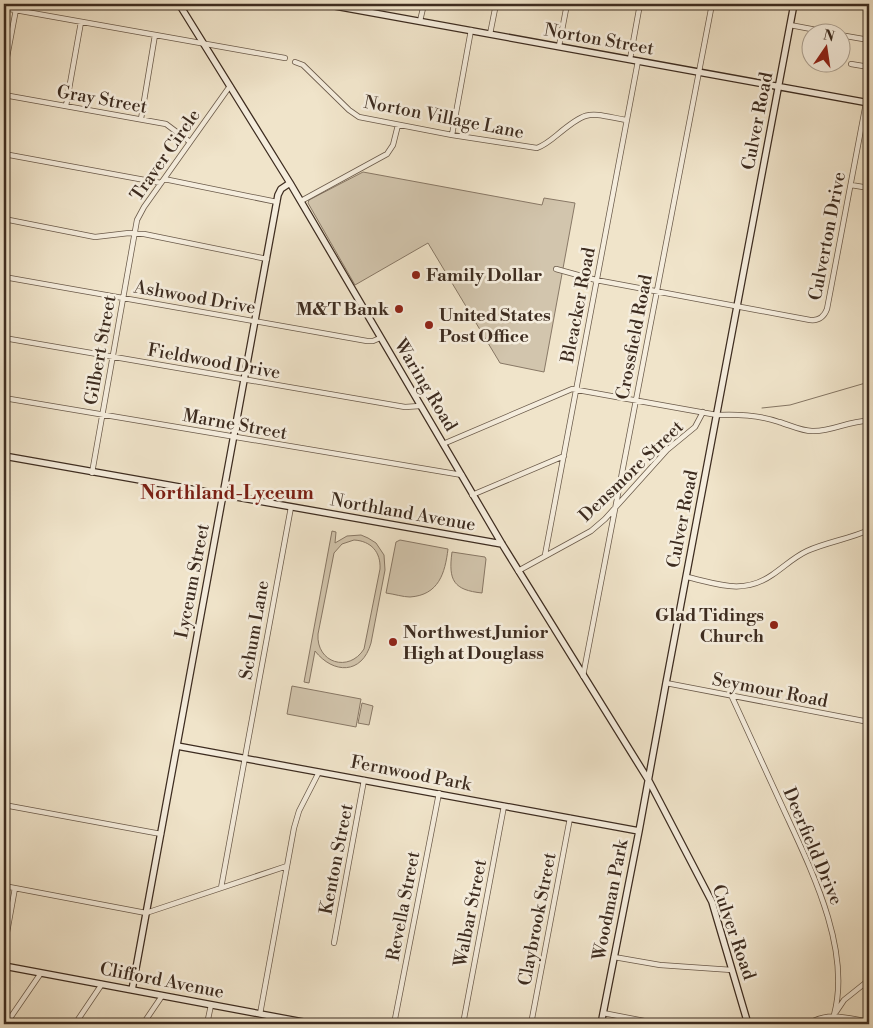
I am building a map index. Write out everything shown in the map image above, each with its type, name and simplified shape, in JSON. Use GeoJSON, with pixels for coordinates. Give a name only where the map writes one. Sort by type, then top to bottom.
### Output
{"type":"FeatureCollection","features":[{"type":"Feature","properties":{"kind":"street"},"geometry":{"type":"LineString","coordinates":[[4,73],[17,4]]}},
{"type":"Feature","properties":{"kind":"street","name":"Waring Road"},"geometry":{"type":"LineString","coordinates":[[179,4],[301,201],[472,495],[649,781]]}},
{"type":"Feature","properties":{"kind":"street","name":"Norton Street"},"geometry":{"type":"LineString","coordinates":[[324,4],[351,6],[420,21],[868,103]]}},
{"type":"Feature","properties":{"kind":"street"},"geometry":{"type":"LineString","coordinates":[[420,21],[424,4]]}},
{"type":"Feature","properties":{"kind":"street"},"geometry":{"type":"LineString","coordinates":[[490,34],[496,4]]}},
{"type":"Feature","properties":{"kind":"street"},"geometry":{"type":"LineString","coordinates":[[559,46],[567,4]]}},
{"type":"Feature","properties":{"kind":"street"},"geometry":{"type":"LineString","coordinates":[[630,59],[640,4]]}},
{"type":"Feature","properties":{"kind":"street","name":"Crossfield Road"},"geometry":{"type":"LineString","coordinates":[[583,676],[712,4]]}},
{"type":"Feature","properties":{"kind":"street","name":"Culver Road"},"geometry":{"type":"LineString","coordinates":[[748,1024],[712,902],[649,781],[736,306],[794,4]]}},
{"type":"Feature","properties":{"kind":"street"},"geometry":{"type":"LineString","coordinates":[[4,8],[285,58]]}},
{"type":"Feature","properties":{"kind":"street"},"geometry":{"type":"LineString","coordinates":[[66,106],[81,22]]}},
{"type":"Feature","properties":{"kind":"street"},"geometry":{"type":"LineString","coordinates":[[790,25],[800,27]]}},
{"type":"Feature","properties":{"kind":"street"},"geometry":{"type":"LineString","coordinates":[[452,135],[471,30]]}},
{"type":"Feature","properties":{"kind":"street"},"geometry":{"type":"LineString","coordinates":[[141,119],[155,35]]}},
{"type":"Feature","properties":{"kind":"street"},"geometry":{"type":"LineString","coordinates":[[850,37],[869,40]]}},
{"type":"Feature","properties":{"kind":"street","name":"Bleacker Road"},"geometry":{"type":"LineString","coordinates":[[545,555],[638,61]]}},
{"type":"Feature","properties":{"kind":"street","name":"Norton Village Lane"},"geometry":{"type":"LineString","coordinates":[[295,62],[303,65],[356,115],[365,119],[452,135],[537,148],[546,144],[575,120],[583,116],[596,115],[626,120]]}},
{"type":"Feature","properties":{"kind":"street"},"geometry":{"type":"LineString","coordinates":[[851,64],[869,67]]}},
{"type":"Feature","properties":{"kind":"street","name":"Traver Circle"},"geometry":{"type":"LineString","coordinates":[[135,233],[140,213],[230,86]]}},
{"type":"Feature","properties":{"kind":"street","name":"Gray Street"},"geometry":{"type":"LineString","coordinates":[[4,95],[166,124],[190,142]]}},
{"type":"Feature","properties":{"kind":"street","name":"Culverton Drive"},"geometry":{"type":"LineString","coordinates":[[736,306],[810,320],[817,320],[822,317],[827,309],[868,103]]}},
{"type":"Feature","properties":{"kind":"street"},"geometry":{"type":"LineString","coordinates":[[301,201],[387,154],[393,145],[398,125]]}},
{"type":"Feature","properties":{"kind":"street"},"geometry":{"type":"LineString","coordinates":[[4,154],[277,202]]}},
{"type":"Feature","properties":{"kind":"street","name":"Lyceum Street"},"geometry":{"type":"LineString","coordinates":[[132,990],[277,202],[281,189],[290,183]]}},
{"type":"Feature","properties":{"kind":"street"},"geometry":{"type":"LineString","coordinates":[[851,184],[869,188]]}},
{"type":"Feature","properties":{"kind":"street"},"geometry":{"type":"LineString","coordinates":[[4,220],[95,237],[135,233],[267,259]]}},
{"type":"Feature","properties":{"kind":"street","name":"Gilbert Street"},"geometry":{"type":"LineString","coordinates":[[92,473],[135,233]]}},
{"type":"Feature","properties":{"kind":"street"},"geometry":{"type":"LineString","coordinates":[[556,270],[596,280],[736,306]]}},
{"type":"Feature","properties":{"kind":"street","name":"Ashwood Drive"},"geometry":{"type":"LineString","coordinates":[[4,277],[367,341],[380,338]]}},
{"type":"Feature","properties":{"kind":"street","name":"Fieldwood Drive"},"geometry":{"type":"LineString","coordinates":[[4,338],[405,407],[420,406]]}},
{"type":"Feature","properties":{"kind":"street"},"geometry":{"type":"LineString","coordinates":[[443,444],[571,389],[717,414],[740,414],[815,432],[861,420],[869,420]]}},
{"type":"Feature","properties":{"kind":"street","name":"Marne Street"},"geometry":{"type":"LineString","coordinates":[[4,398],[462,475]]}},
{"type":"Feature","properties":{"kind":"street","name":"Densmore Street"},"geometry":{"type":"LineString","coordinates":[[518,571],[591,531],[616,507],[667,450],[696,427],[704,412]]}},
{"type":"Feature","properties":{"kind":"street","name":"Northland Avenue"},"geometry":{"type":"LineString","coordinates":[[4,456],[502,544]]}},
{"type":"Feature","properties":{"kind":"street"},"geometry":{"type":"LineString","coordinates":[[472,495],[564,456]]}},
{"type":"Feature","properties":{"kind":"street","name":"Schum Lane"},"geometry":{"type":"LineString","coordinates":[[221,888],[291,507]]}},
{"type":"Feature","properties":{"kind":"street"},"geometry":{"type":"LineString","coordinates":[[687,577],[724,586],[745,587],[765,579],[792,559],[814,548],[869,530]]}},
{"type":"Feature","properties":{"kind":"street","name":"Seymour Road"},"geometry":{"type":"LineString","coordinates":[[666,683],[869,722]]}},
{"type":"Feature","properties":{"kind":"street","name":"Deerfield Drive"},"geometry":{"type":"LineString","coordinates":[[732,697],[810,867],[826,908],[836,959],[838,982],[838,996],[834,1015]]}},
{"type":"Feature","properties":{"kind":"street","name":"Fernwood Park"},"geometry":{"type":"LineString","coordinates":[[177,746],[639,831]]}},
{"type":"Feature","properties":{"kind":"street"},"geometry":{"type":"LineString","coordinates":[[260,1014],[294,828],[299,811],[319,772]]}},
{"type":"Feature","properties":{"kind":"street","name":"Kenton Street"},"geometry":{"type":"LineString","coordinates":[[334,943],[364,780]]}},
{"type":"Feature","properties":{"kind":"street","name":"Woodman Park"},"geometry":{"type":"LineString","coordinates":[[601,1024],[649,781]]}},
{"type":"Feature","properties":{"kind":"street","name":"Revella Street"},"geometry":{"type":"LineString","coordinates":[[394,1024],[439,793]]}},
{"type":"Feature","properties":{"kind":"street"},"geometry":{"type":"LineString","coordinates":[[4,805],[161,834]]}},
{"type":"Feature","properties":{"kind":"street","name":"Walbar Street"},"geometry":{"type":"LineString","coordinates":[[463,1024],[504,806]]}},
{"type":"Feature","properties":{"kind":"street","name":"Claybrook Street"},"geometry":{"type":"LineString","coordinates":[[531,1024],[570,818]]}},
{"type":"Feature","properties":{"kind":"street"},"geometry":{"type":"LineString","coordinates":[[4,886],[146,912],[287,866]]}},
{"type":"Feature","properties":{"kind":"street"},"geometry":{"type":"LineString","coordinates":[[4,949],[15,888]]}},
{"type":"Feature","properties":{"kind":"street"},"geometry":{"type":"LineString","coordinates":[[614,957],[660,965],[732,970]]}},
{"type":"Feature","properties":{"kind":"street","name":"Clifford Avenue"},"geometry":{"type":"LineString","coordinates":[[4,966],[314,1024]]}},
{"type":"Feature","properties":{"kind":"street"},"geometry":{"type":"LineString","coordinates":[[6,1024],[41,973]]}},
{"type":"Feature","properties":{"kind":"street"},"geometry":{"type":"LineString","coordinates":[[834,1015],[844,1000],[869,980]]}},
{"type":"Feature","properties":{"kind":"street"},"geometry":{"type":"LineString","coordinates":[[74,1024],[102,984]]}},
{"type":"Feature","properties":{"kind":"street"},"geometry":{"type":"LineString","coordinates":[[142,1024],[162,996]]}},
{"type":"Feature","properties":{"kind":"street"},"geometry":{"type":"LineString","coordinates":[[208,1024],[211,1005]]}},
{"type":"Feature","properties":{"kind":"street"},"geometry":{"type":"LineString","coordinates":[[603,1014],[660,1024]]}},
{"type":"Feature","properties":{"kind":"street"},"geometry":{"type":"LineString","coordinates":[[808,1024],[820,1018],[834,1015],[869,1022]]}},
{"type":"Feature","properties":{"kind":"street"},"geometry":{"type":"LineString","coordinates":[[268,1024],[269,1016]]}},
{"type":"Feature","properties":{"kind":"shaded area"},"geometry":{"type":"Polygon","coordinates":[[[363,172],[542,205],[544,198],[575,203],[544,372],[500,363],[428,243],[355,285],[308,203],[309,200],[363,172]]]}},
{"type":"Feature","properties":{"kind":"shaded area"},"geometry":{"type":"Polygon","coordinates":[[[332,531],[336,532],[335,543],[347,536],[361,535],[376,543],[384,555],[385,570],[371,643],[361,661],[354,666],[346,668],[330,664],[315,651],[309,683],[304,682],[332,531]],[[354,540],[342,544],[334,553],[318,634],[322,652],[328,658],[335,661],[350,661],[364,649],[380,563],[374,548],[354,540]]]}},
{"type":"Feature","properties":{"kind":"shaded area"},"geometry":{"type":"Polygon","coordinates":[[[400,540],[448,549],[445,566],[439,581],[428,592],[410,597],[386,593],[396,542],[400,540]]]}},
{"type":"Feature","properties":{"kind":"shaded area"},"geometry":{"type":"Polygon","coordinates":[[[452,552],[485,557],[482,593],[465,589],[455,582],[451,570],[452,552]]]}},
{"type":"Feature","properties":{"kind":"shaded area"},"geometry":{"type":"Polygon","coordinates":[[[292,686],[361,699],[356,727],[287,714],[292,686]]]}},
{"type":"Feature","properties":{"kind":"shaded area"},"geometry":{"type":"Polygon","coordinates":[[[362,703],[373,706],[369,725],[358,723],[362,703]]]}},
{"type":"Feature","properties":{"kind":"waterway"},"geometry":{"type":"LineString","coordinates":[[762,408],[790,405],[869,382]]}},
{"type":"Feature","properties":{"kind":"place","name":"Family Dollar"},"geometry":{"type":"Point","coordinates":[416,275]}},
{"type":"Feature","properties":{"kind":"place","name":"M&T Bank"},"geometry":{"type":"Point","coordinates":[399,309]}},
{"type":"Feature","properties":{"kind":"place","name":"United States Post Office"},"geometry":{"type":"Point","coordinates":[429,325]}},
{"type":"Feature","properties":{"kind":"place","name":"Glad Tidings Church"},"geometry":{"type":"Point","coordinates":[774,625]}},
{"type":"Feature","properties":{"kind":"place","name":"Northwest Junior High at Douglass"},"geometry":{"type":"Point","coordinates":[393,642]}},
{"type":"Feature","properties":{"kind":"district","name":"Northland-Lyceum"},"geometry":{"type":"Point","coordinates":[227,492]}}]}
